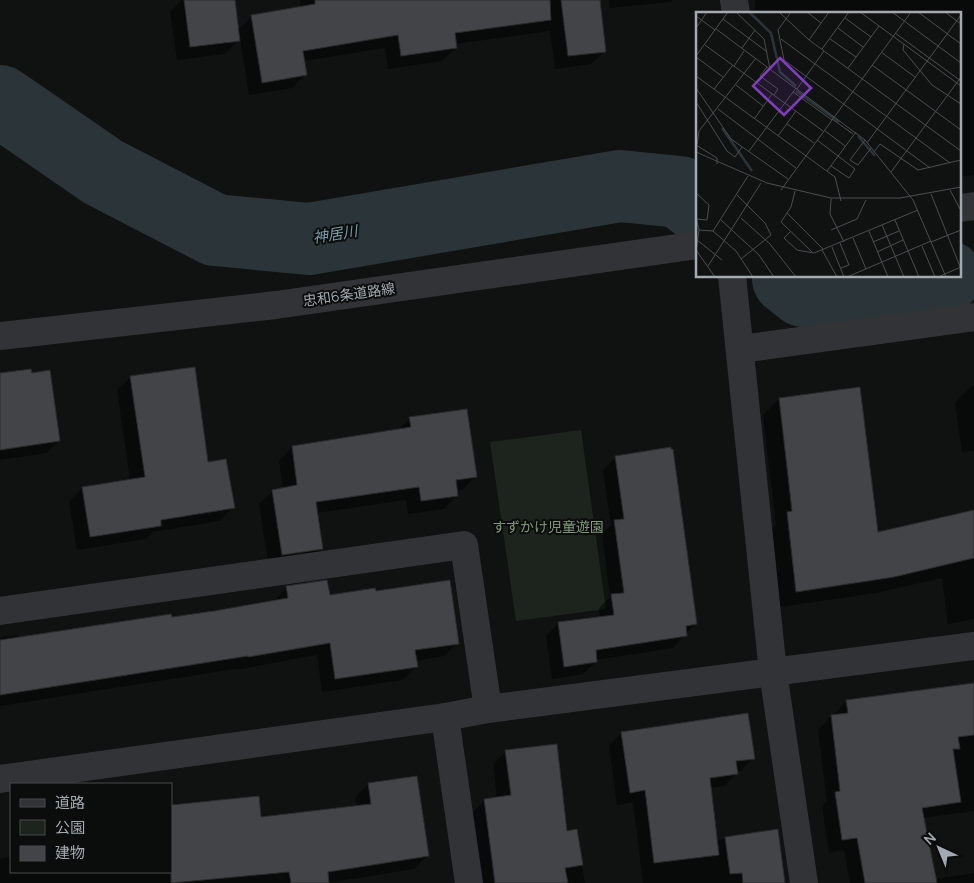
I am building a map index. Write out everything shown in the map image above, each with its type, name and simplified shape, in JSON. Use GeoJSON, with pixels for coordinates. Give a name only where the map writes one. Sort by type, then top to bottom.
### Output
{"type":"FeatureCollection","features":[{"type":"Feature","properties":{"kind":"street","name":"忠和6条道路線"},"geometry":{"type":"LineString","coordinates":[[4,331],[276,305],[696,245]]}},
{"type":"Feature","properties":{"kind":"street"},"geometry":{"type":"LineString","coordinates":[[732,278],[773,672],[804,883]]}},
{"type":"Feature","properties":{"kind":"street"},"geometry":{"type":"LineString","coordinates":[[741,349],[974,317]]}},
{"type":"Feature","properties":{"kind":"street"},"geometry":{"type":"LineString","coordinates":[[0,611],[464,545],[488,709]]}},
{"type":"Feature","properties":{"kind":"street"},"geometry":{"type":"LineString","coordinates":[[0,779],[445,717],[488,709],[974,646]]}},
{"type":"Feature","properties":{"kind":"street"},"geometry":{"type":"LineString","coordinates":[[445,717],[469,883]]}},
{"type":"Feature","properties":{"kind":"green space","name":"すずかけ児童遊園"},"geometry":{"type":"Polygon","coordinates":[[[581,430],[606,609],[516,621],[490,442],[581,430]]]}},
{"type":"Feature","properties":{"kind":"building"},"geometry":{"type":"Polygon","coordinates":[[[184,0],[235,0],[240,41],[190,47],[184,0]]]}},
{"type":"Feature","properties":{"kind":"building"},"geometry":{"type":"Polygon","coordinates":[[[315,0],[550,0],[551,20],[455,33],[457,48],[401,56],[398,35],[303,51],[307,75],[262,83],[251,15],[315,4],[315,0]]]}},
{"type":"Feature","properties":{"kind":"building"},"geometry":{"type":"Polygon","coordinates":[[[561,0],[600,0],[606,52],[568,56],[561,0]]]}},
{"type":"Feature","properties":{"kind":"building"},"geometry":{"type":"Polygon","coordinates":[[[195,367],[208,462],[226,459],[235,508],[161,520],[161,526],[90,537],[82,487],[145,477],[130,376],[195,367]]]}},
{"type":"Feature","properties":{"kind":"building"},"geometry":{"type":"Polygon","coordinates":[[[31,369],[32,373],[50,370],[60,441],[0,450],[0,373],[31,369]]]}},
{"type":"Feature","properties":{"kind":"building"},"geometry":{"type":"Polygon","coordinates":[[[860,387],[878,532],[974,510],[974,558],[894,577],[796,592],[787,512],[792,511],[779,398],[860,387]]]}},
{"type":"Feature","properties":{"kind":"building"},"geometry":{"type":"Polygon","coordinates":[[[467,409],[477,477],[456,480],[458,496],[421,501],[419,487],[316,502],[323,549],[282,555],[272,490],[297,485],[292,446],[411,427],[409,417],[467,409]]]}},
{"type":"Feature","properties":{"kind":"building"},"geometry":{"type":"Polygon","coordinates":[[[671,447],[673,449],[697,624],[686,626],[687,636],[596,650],[597,662],[564,667],[558,622],[614,615],[611,594],[624,593],[614,520],[624,519],[615,456],[671,447]]]}},
{"type":"Feature","properties":{"kind":"building"},"geometry":{"type":"Polygon","coordinates":[[[327,580],[330,595],[375,588],[376,591],[450,580],[459,644],[415,650],[418,667],[335,679],[330,643],[0,695],[0,640],[171,614],[172,617],[214,611],[288,598],[286,586],[327,580]]]}},
{"type":"Feature","properties":{"kind":"building"},"geometry":{"type":"Polygon","coordinates":[[[974,683],[974,735],[958,737],[960,749],[953,749],[961,802],[922,808],[937,883],[865,883],[857,838],[842,840],[835,792],[840,791],[831,715],[848,713],[846,700],[974,683]]]}},
{"type":"Feature","properties":{"kind":"building"},"geometry":{"type":"Polygon","coordinates":[[[748,713],[755,759],[736,761],[738,774],[710,778],[719,855],[654,863],[645,790],[630,793],[621,732],[748,713]]]}},
{"type":"Feature","properties":{"kind":"building"},"geometry":{"type":"Polygon","coordinates":[[[557,744],[567,831],[577,829],[583,865],[565,868],[568,883],[495,883],[484,799],[511,795],[505,750],[557,744]]]}},
{"type":"Feature","properties":{"kind":"building"},"geometry":{"type":"Polygon","coordinates":[[[417,776],[429,856],[328,872],[329,883],[291,883],[289,872],[171,883],[172,805],[259,796],[261,817],[371,804],[368,783],[417,776]]]}},
{"type":"Feature","properties":{"kind":"building"},"geometry":{"type":"Polygon","coordinates":[[[778,829],[785,883],[743,883],[742,873],[730,874],[725,837],[778,829]]]}},
{"type":"Feature","properties":{"kind":"waterway","name":"神居川"},"geometry":{"type":"LineString","coordinates":[[0,101],[103,172],[215,230],[309,239],[620,186],[680,192],[696,204]]}},
{"type":"Feature","properties":{"kind":"waterway","name":"神居川"},"geometry":{"type":"LineString","coordinates":[[788,279],[803,291],[833,294],[934,278]]}}]}
